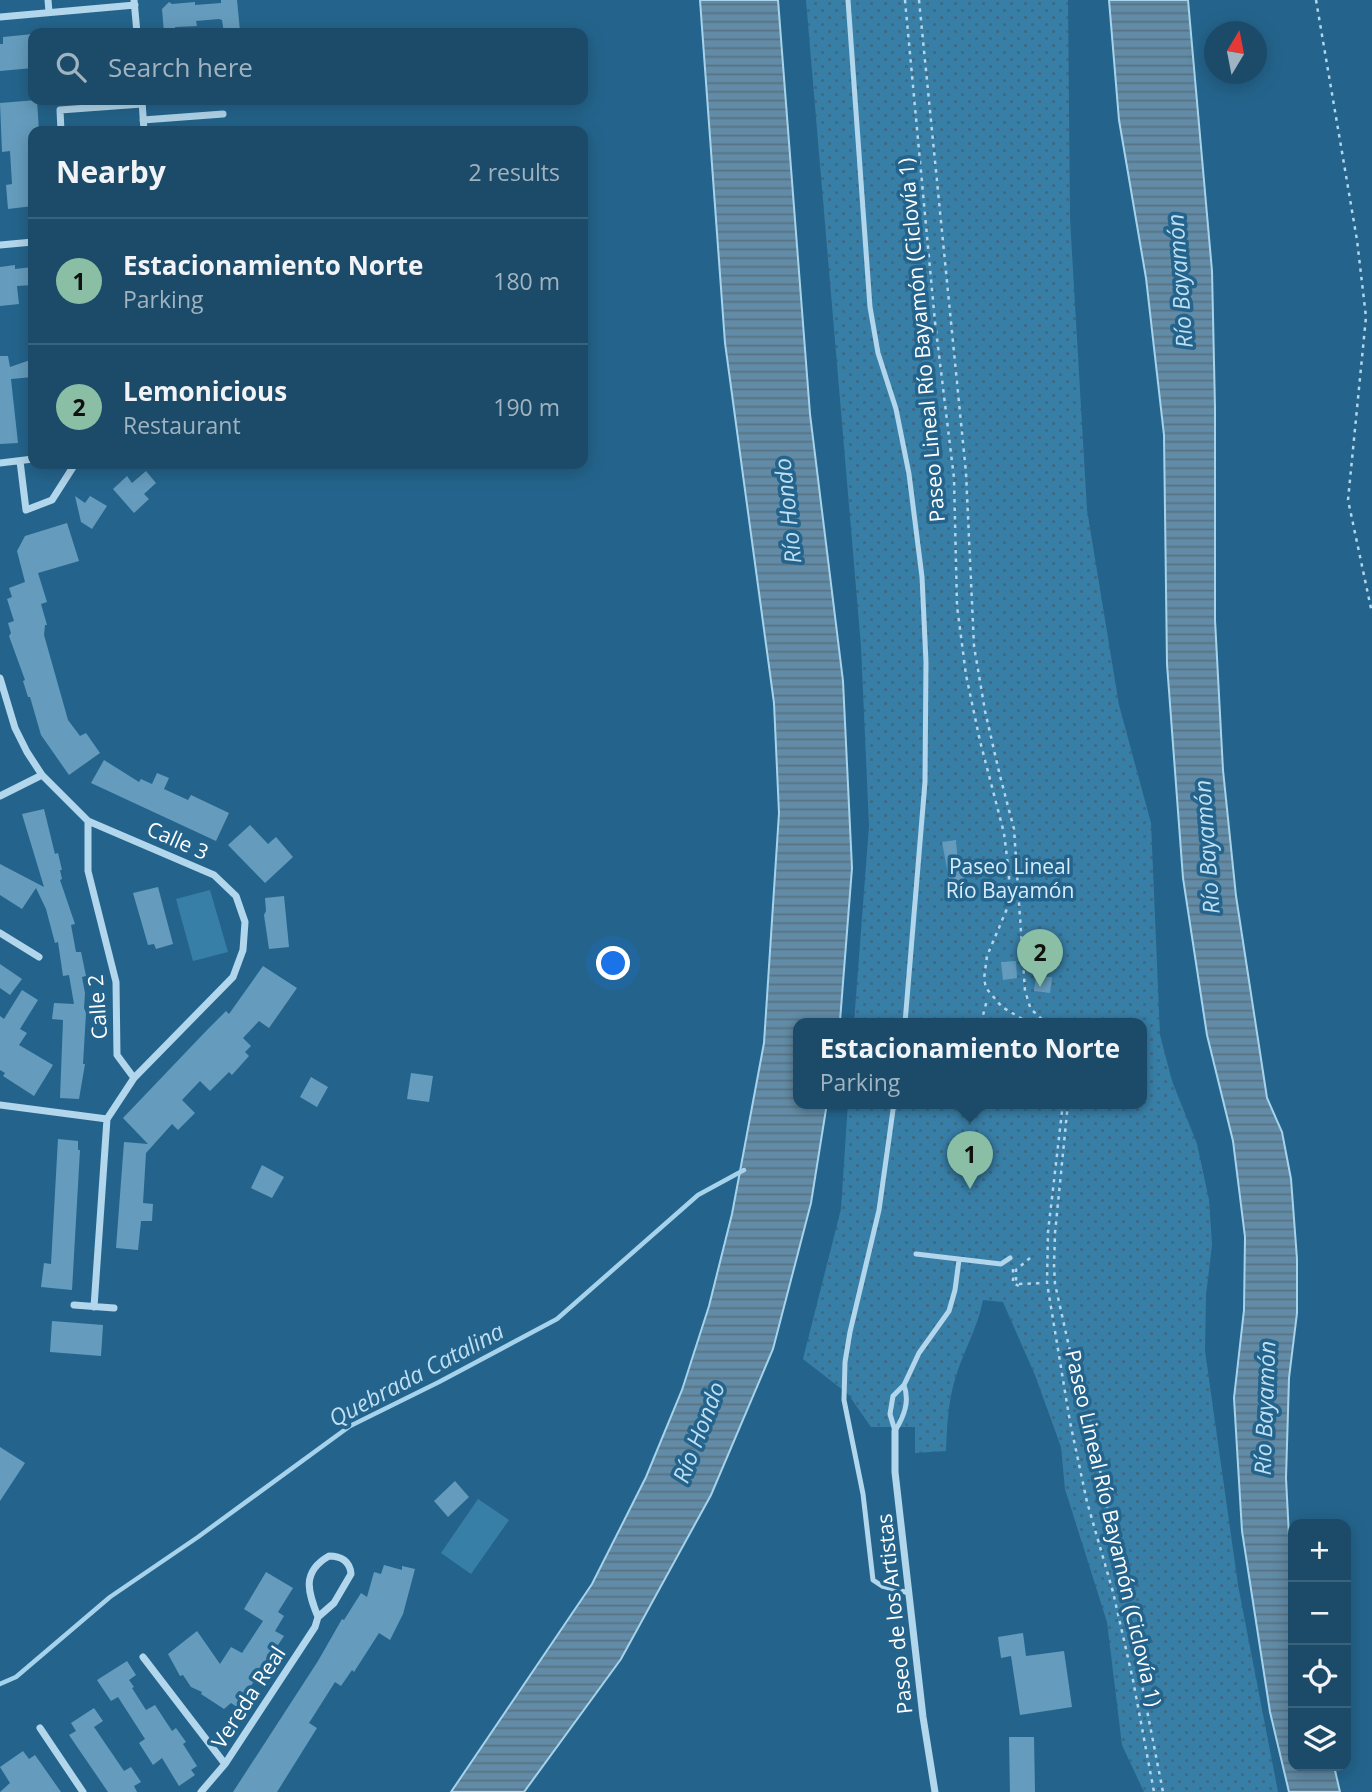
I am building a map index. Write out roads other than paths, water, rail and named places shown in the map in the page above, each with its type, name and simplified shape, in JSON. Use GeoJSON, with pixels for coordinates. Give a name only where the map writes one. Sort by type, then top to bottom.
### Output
{"type":"FeatureCollection","features":[{"type":"Feature","properties":{"kind":"street"},"geometry":{"type":"LineString","coordinates":[[48,0],[49,12]]}},
{"type":"Feature","properties":{"kind":"street"},"geometry":{"type":"LineString","coordinates":[[0,17],[135,3],[137,28]]}},
{"type":"Feature","properties":{"kind":"street"},"geometry":{"type":"LineString","coordinates":[[61,126],[60,110],[111,105]]}},
{"type":"Feature","properties":{"kind":"street"},"geometry":{"type":"LineString","coordinates":[[142,105],[144,126]]}},
{"type":"Feature","properties":{"kind":"street"},"geometry":{"type":"LineString","coordinates":[[143,120],[223,114]]}},
{"type":"Feature","properties":{"kind":"street"},"geometry":{"type":"LineString","coordinates":[[0,246],[28,243]]}},
{"type":"Feature","properties":{"kind":"street"},"geometry":{"type":"LineString","coordinates":[[0,463],[28,460]]}},
{"type":"Feature","properties":{"kind":"street"},"geometry":{"type":"LineString","coordinates":[[20,461],[26,509],[52,500],[72,469]]}},
{"type":"Feature","properties":{"kind":"street","name":"Calle 3"},"geometry":{"type":"LineString","coordinates":[[0,678],[15,728],[27,752],[43,775],[88,821],[214,875],[236,897],[245,922],[243,950],[233,976],[134,1078]]}},
{"type":"Feature","properties":{"kind":"street"},"geometry":{"type":"LineString","coordinates":[[0,796],[43,775]]}},
{"type":"Feature","properties":{"kind":"street","name":"Calle 2"},"geometry":{"type":"LineString","coordinates":[[88,821],[88,872],[116,982],[117,1055],[134,1078]]}},
{"type":"Feature","properties":{"kind":"street"},"geometry":{"type":"LineString","coordinates":[[0,933],[39,957]]}},
{"type":"Feature","properties":{"kind":"street"},"geometry":{"type":"LineString","coordinates":[[94,1307],[107,1119],[134,1078]]}},
{"type":"Feature","properties":{"kind":"street"},"geometry":{"type":"LineString","coordinates":[[0,1105],[107,1119]]}},
{"type":"Feature","properties":{"kind":"street"},"geometry":{"type":"LineString","coordinates":[[74,1305],[114,1308]]}},
{"type":"Feature","properties":{"kind":"street","name":"Paseo de los Artistas"},"geometry":{"type":"LineString","coordinates":[[895,1431],[895,1472],[923,1717],[935,1792]]}},
{"type":"Feature","properties":{"kind":"street","name":"Vereda Real"},"geometry":{"type":"LineString","coordinates":[[201,1792],[225,1764],[315,1627],[318,1617],[334,1602],[350,1579],[348,1563],[337,1556],[322,1560],[308,1583],[308,1592],[318,1617]]}},
{"type":"Feature","properties":{"kind":"street"},"geometry":{"type":"LineString","coordinates":[[143,1657],[225,1764]]}},
{"type":"Feature","properties":{"kind":"street"},"geometry":{"type":"LineString","coordinates":[[40,1728],[83,1792]]}},
{"type":"Feature","properties":{"kind":"lane"},"geometry":{"type":"LineString","coordinates":[[848,0],[870,307],[878,353],[895,409],[909,474],[922,589],[927,689],[925,782],[905,1018]]}},
{"type":"Feature","properties":{"kind":"lane"},"geometry":{"type":"LineString","coordinates":[[893,1109],[879,1210],[848,1342],[844,1400],[863,1494],[873,1580],[882,1586],[909,1593]]}},
{"type":"Feature","properties":{"kind":"lane"},"geometry":{"type":"LineString","coordinates":[[916,1254],[1001,1264],[1010,1258]]}},
{"type":"Feature","properties":{"kind":"lane"},"geometry":{"type":"LineString","coordinates":[[895,1431],[891,1421],[890,1404],[893,1396],[904,1385],[919,1353],[950,1311],[959,1260]]}},
{"type":"Feature","properties":{"kind":"lane"},"geometry":{"type":"LineString","coordinates":[[895,1431],[906,1405],[904,1385]]}},
{"type":"Feature","properties":{"kind":"water","name":"Río Hondo"},"geometry":{"type":"Polygon","coordinates":[[[700,0],[778,0],[810,414],[843,681],[852,868],[840,1018],[793,1018],[793,1109],[826,1109],[811,1203],[773,1349],[711,1495],[621,1659],[524,1792],[451,1792],[592,1584],[646,1477],[682,1390],[709,1306],[732,1214],[764,1043],[779,813],[774,703],[725,343],[700,0]]]}},
{"type":"Feature","properties":{"kind":"water","name":"Río Bayamón"},"geometry":{"type":"Polygon","coordinates":[[[1109,0],[1188,0],[1212,271],[1215,620],[1223,770],[1236,896],[1267,1098],[1282,1132],[1291,1179],[1297,1259],[1297,1313],[1289,1378],[1286,1478],[1288,1771],[1335,1771],[1340,1792],[1289,1792],[1270,1712],[1242,1531],[1234,1398],[1244,1310],[1245,1237],[1233,1141],[1207,1035],[1183,878],[1167,664],[1164,435],[1146,278],[1119,120],[1109,0]]]}},
{"type":"Feature","properties":{"kind":"waterway","name":"Quebrada Catalina"},"geometry":{"type":"LineString","coordinates":[[0,1684],[16,1677],[110,1597],[198,1537],[350,1426],[557,1319],[698,1195],[744,1170]]}},
{"type":"Feature","properties":{"kind":"place","name":"Lemonicious"},"geometry":{"type":"Point","coordinates":[1040,987]}},
{"type":"Feature","properties":{"kind":"place","name":"Estacionamiento Norte"},"geometry":{"type":"Point","coordinates":[970,1189]}},
{"type":"Feature","properties":{"kind":"park label","name":"Paseo Lineal Río Bayamón"},"geometry":{"type":"Point","coordinates":[1010,878]}}]}
